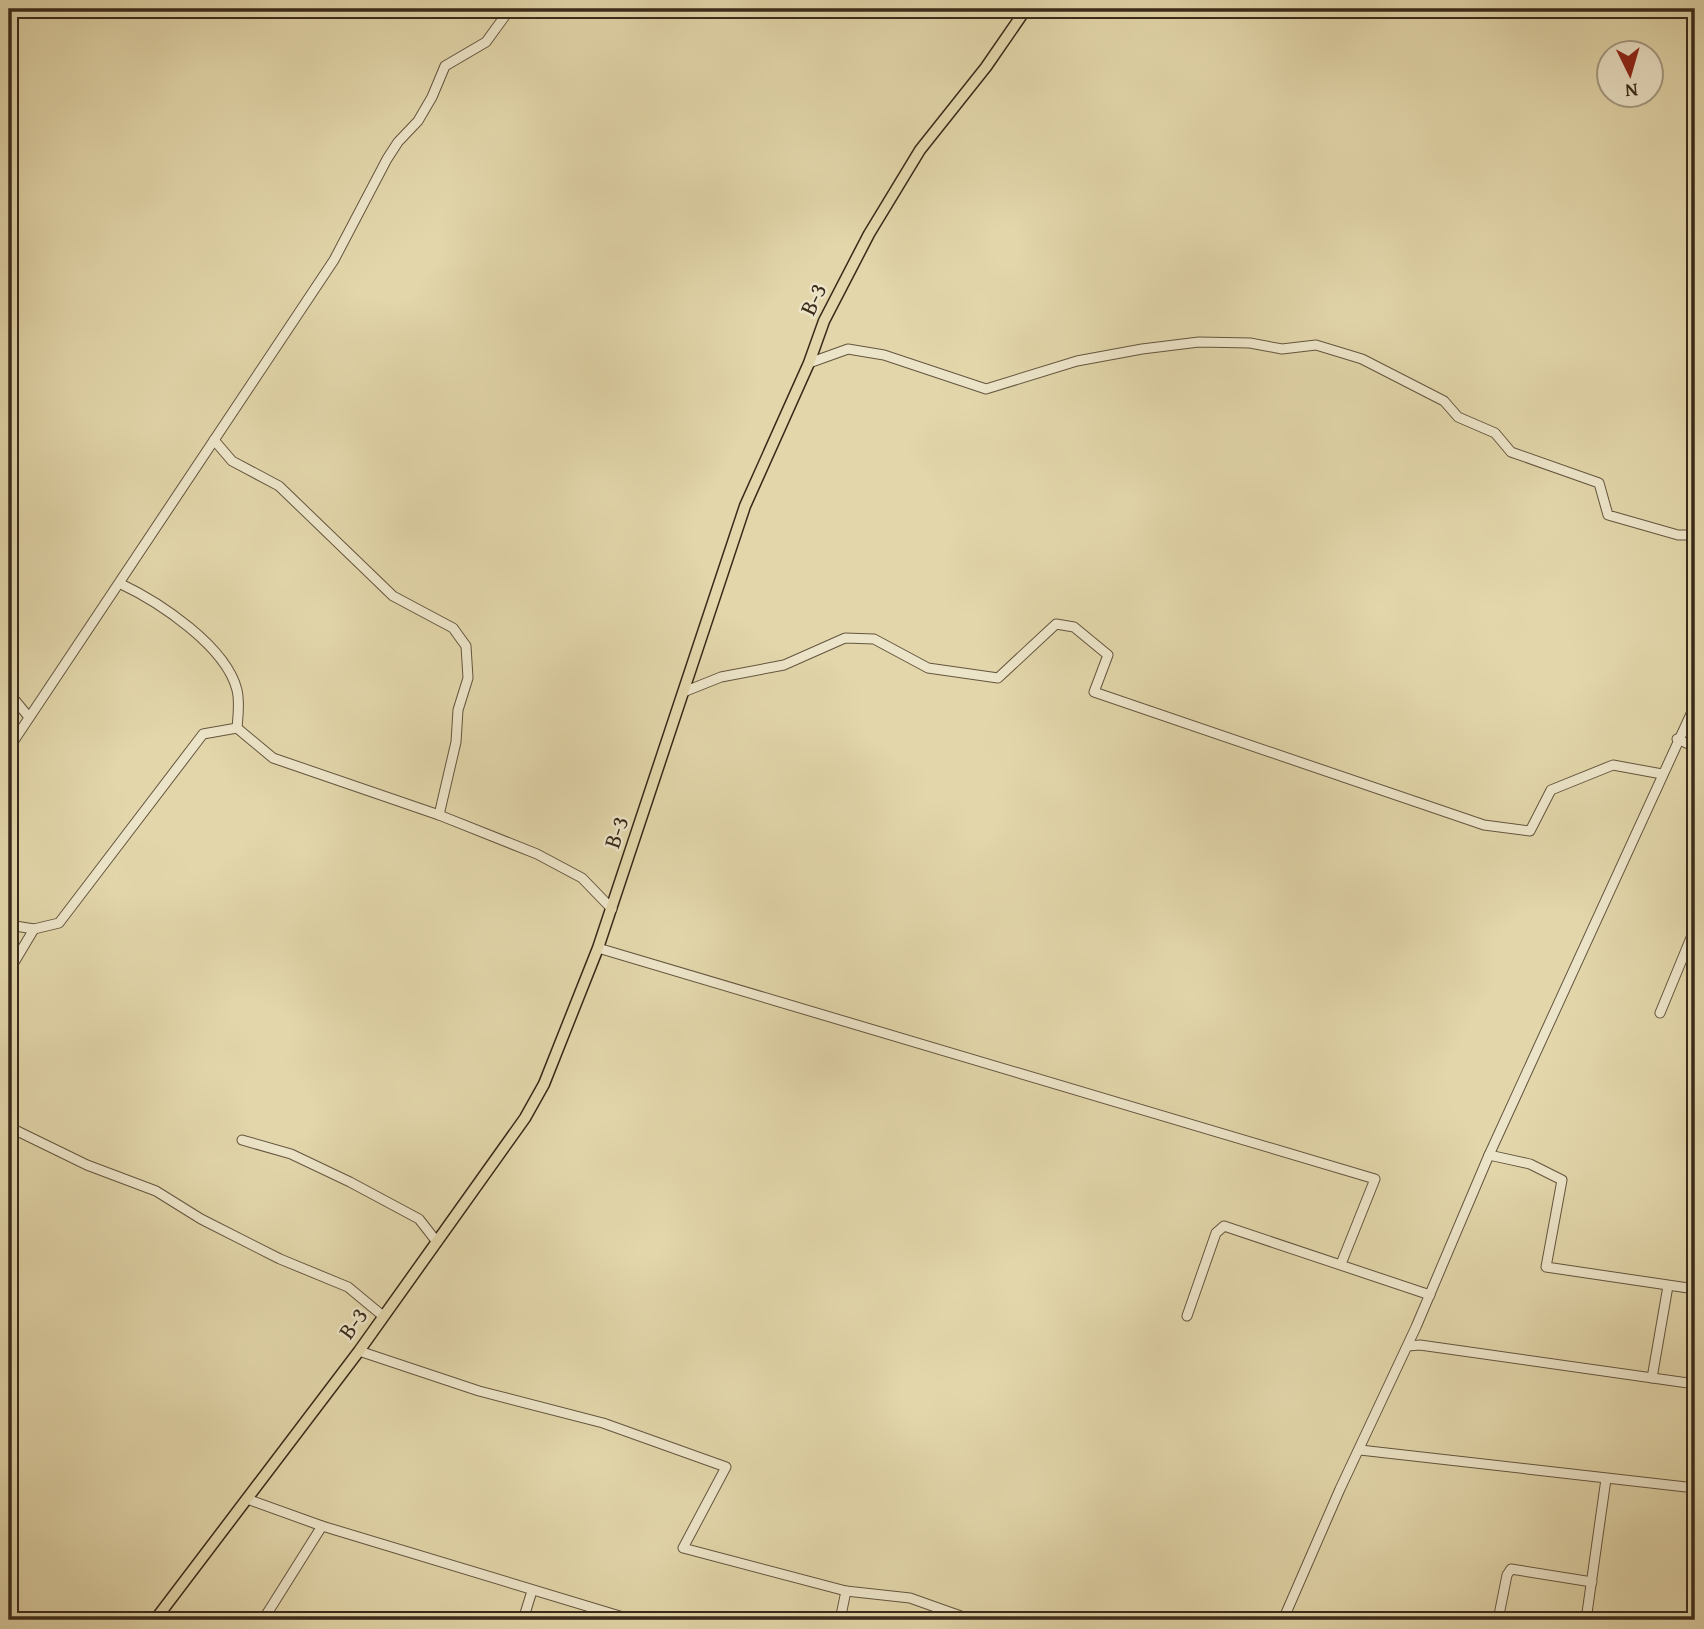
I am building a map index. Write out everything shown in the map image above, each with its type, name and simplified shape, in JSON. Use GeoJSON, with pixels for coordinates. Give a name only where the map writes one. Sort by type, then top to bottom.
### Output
{"type":"FeatureCollection","features":[{"type":"Feature","properties":{"kind":"main road","name":"B-3"},"geometry":{"type":"LineString","coordinates":[[155,1620],[383,1317],[525,1118],[544,1084],[612,909],[746,506],[809,363],[824,321],[869,234],[920,150],[986,66],[1026,9]]}},
{"type":"Feature","properties":{"kind":"street"},"geometry":{"type":"LineString","coordinates":[[9,748],[28,716],[121,584],[334,260],[387,159],[423,113],[445,66],[486,42],[510,9]]}},
{"type":"Feature","properties":{"kind":"street"},"geometry":{"type":"LineString","coordinates":[[809,363],[848,349],[884,355],[986,389],[1077,361],[1187,343],[1250,343],[1282,349],[1316,345],[1362,359],[1444,401],[1458,418],[1495,433],[1511,452],[1599,483],[1608,515],[1678,535],[1695,535]]}},
{"type":"Feature","properties":{"kind":"street"},"geometry":{"type":"LineString","coordinates":[[214,440],[232,461],[279,486],[393,596],[453,628],[466,646],[468,678],[458,710],[456,742],[439,815]]}},
{"type":"Feature","properties":{"kind":"street"},"geometry":{"type":"LineString","coordinates":[[121,584],[157,601],[225,663],[238,691],[237,728]]}},
{"type":"Feature","properties":{"kind":"street"},"geometry":{"type":"LineString","coordinates":[[686,691],[721,677],[784,665],[845,638],[874,639],[928,668],[998,678],[1056,624],[1074,627],[1108,655],[1094,692],[1484,825],[1530,831],[1551,790],[1613,765],[1662,774]]}},
{"type":"Feature","properties":{"kind":"street"},"geometry":{"type":"LineString","coordinates":[[9,692],[28,716]]}},
{"type":"Feature","properties":{"kind":"street"},"geometry":{"type":"LineString","coordinates":[[1283,1620],[1340,1489],[1408,1346],[1489,1155],[1620,874],[1677,739],[1695,705]]}},
{"type":"Feature","properties":{"kind":"street"},"geometry":{"type":"LineString","coordinates":[[237,728],[272,758],[439,815],[537,854],[582,878],[612,909]]}},
{"type":"Feature","properties":{"kind":"street"},"geometry":{"type":"LineString","coordinates":[[9,925],[34,929],[59,923],[203,734],[237,728]]}},
{"type":"Feature","properties":{"kind":"street"},"geometry":{"type":"LineString","coordinates":[[1677,739],[1695,747]]}},
{"type":"Feature","properties":{"kind":"street"},"geometry":{"type":"LineString","coordinates":[[1660,1013],[1695,928]]}},
{"type":"Feature","properties":{"kind":"street"},"geometry":{"type":"LineString","coordinates":[[9,971],[34,929]]}},
{"type":"Feature","properties":{"kind":"street"},"geometry":{"type":"LineString","coordinates":[[598,948],[1375,1179],[1341,1264]]}},
{"type":"Feature","properties":{"kind":"street"},"geometry":{"type":"LineString","coordinates":[[9,1127],[88,1165],[156,1191],[201,1219],[245,1238],[280,1259],[348,1287],[383,1317]]}},
{"type":"Feature","properties":{"kind":"street"},"geometry":{"type":"LineString","coordinates":[[242,1140],[291,1154],[350,1182],[419,1219],[437,1242]]}},
{"type":"Feature","properties":{"kind":"street"},"geometry":{"type":"LineString","coordinates":[[1489,1155],[1530,1164],[1562,1180],[1546,1267],[1695,1289]]}},
{"type":"Feature","properties":{"kind":"street"},"geometry":{"type":"LineString","coordinates":[[1187,1316],[1216,1233],[1224,1226],[1430,1295]]}},
{"type":"Feature","properties":{"kind":"street"},"geometry":{"type":"LineString","coordinates":[[1652,1378],[1668,1286]]}},
{"type":"Feature","properties":{"kind":"street"},"geometry":{"type":"LineString","coordinates":[[1408,1346],[1420,1345],[1695,1384]]}},
{"type":"Feature","properties":{"kind":"street"},"geometry":{"type":"LineString","coordinates":[[359,1350],[479,1391],[603,1423],[726,1467],[683,1548],[846,1591],[910,1598],[972,1620]]}},
{"type":"Feature","properties":{"kind":"street"},"geometry":{"type":"LineString","coordinates":[[1360,1450],[1695,1488]]}},
{"type":"Feature","properties":{"kind":"street"},"geometry":{"type":"LineString","coordinates":[[1586,1620],[1606,1479]]}},
{"type":"Feature","properties":{"kind":"street"},"geometry":{"type":"LineString","coordinates":[[247,1499],[322,1526],[633,1620]]}},
{"type":"Feature","properties":{"kind":"street"},"geometry":{"type":"LineString","coordinates":[[263,1620],[322,1526]]}},
{"type":"Feature","properties":{"kind":"street"},"geometry":{"type":"LineString","coordinates":[[1499,1620],[1507,1575],[1511,1569],[1592,1582]]}},
{"type":"Feature","properties":{"kind":"street"},"geometry":{"type":"LineString","coordinates":[[523,1620],[532,1591]]}},
{"type":"Feature","properties":{"kind":"street"},"geometry":{"type":"LineString","coordinates":[[840,1620],[846,1591]]}}]}
